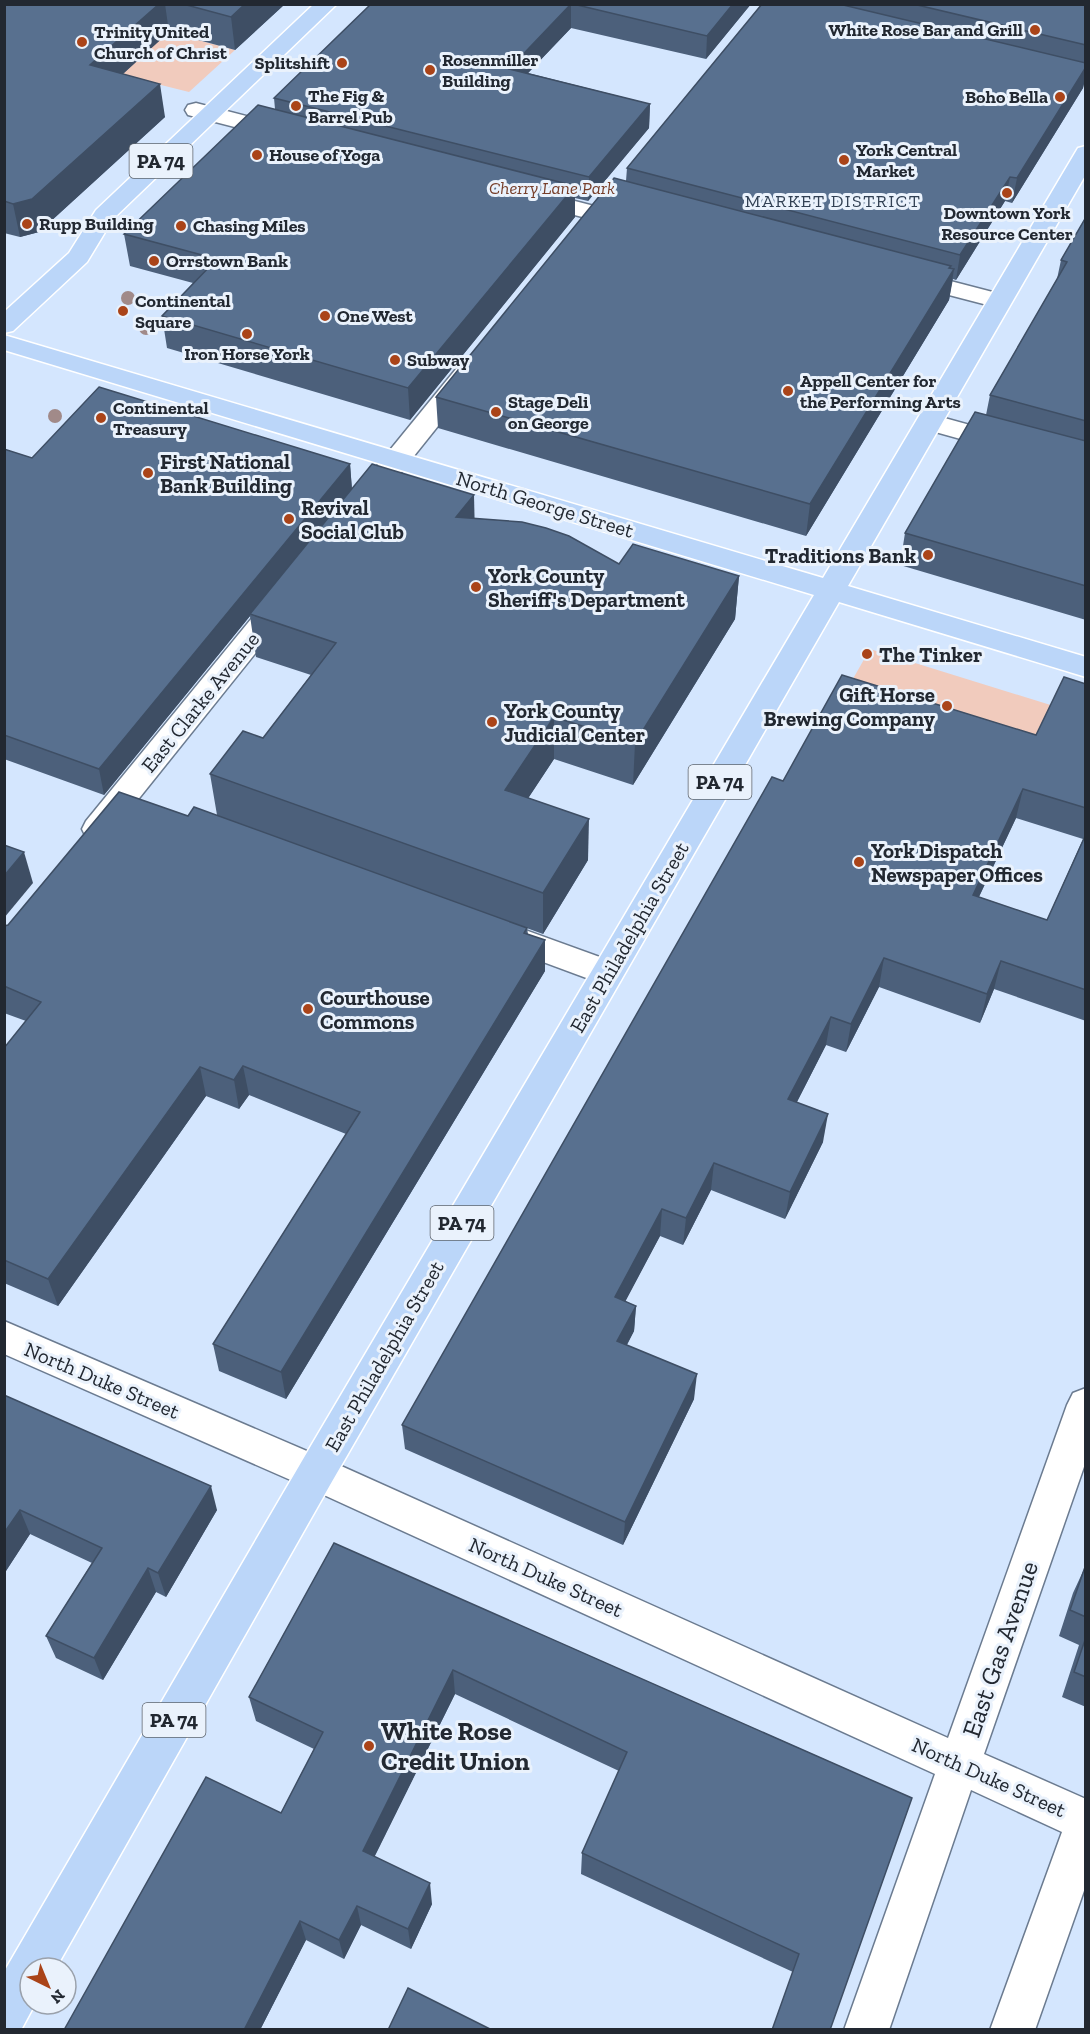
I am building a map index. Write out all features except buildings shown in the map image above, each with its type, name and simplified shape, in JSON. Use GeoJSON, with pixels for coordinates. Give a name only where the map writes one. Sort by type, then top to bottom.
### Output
{"type":"FeatureCollection","features":[{"type":"Feature","properties":{"kind":"main road","name":"PA 74"},"geometry":{"type":"LineString","coordinates":[[4,326],[78,258],[104,215],[204,112],[327,4]]}},
{"type":"Feature","properties":{"kind":"main road","name":"PA 74"},"geometry":{"type":"LineString","coordinates":[[832,591],[1086,153]]}},
{"type":"Feature","properties":{"kind":"main road","name":"North George Street"},"geometry":{"type":"LineString","coordinates":[[4,342],[1086,667]]}},
{"type":"Feature","properties":{"kind":"main road","name":"East Philadelphia Street"},"geometry":{"type":"LineString","coordinates":[[38,1956],[316,1473],[832,591]]}},
{"type":"Feature","properties":{"kind":"main road","name":"East Philadelphia Street"},"geometry":{"type":"LineString","coordinates":[[4,2015],[18,1991]]}},
{"type":"Feature","properties":{"kind":"street"},"geometry":{"type":"LineString","coordinates":[[204,112],[302,137]]}},
{"type":"Feature","properties":{"kind":"street"},"geometry":{"type":"LineString","coordinates":[[507,190],[593,214]]}},
{"type":"Feature","properties":{"kind":"street"},"geometry":{"type":"LineString","coordinates":[[884,271],[999,301]]}},
{"type":"Feature","properties":{"kind":"street"},"geometry":{"type":"LineString","coordinates":[[345,523],[477,360]]}},
{"type":"Feature","properties":{"kind":"street"},"geometry":{"type":"LineString","coordinates":[[930,422],[1086,466]]}},
{"type":"Feature","properties":{"kind":"street","name":"East Clarke Avenue"},"geometry":{"type":"LineString","coordinates":[[79,852],[294,587]]}},
{"type":"Feature","properties":{"kind":"street"},"geometry":{"type":"LineString","coordinates":[[124,796],[158,808]]}},
{"type":"Feature","properties":{"kind":"street"},"geometry":{"type":"LineString","coordinates":[[473,923],[608,973]]}},
{"type":"Feature","properties":{"kind":"street","name":"North Duke Street"},"geometry":{"type":"LineString","coordinates":[[4,1337],[316,1473],[1086,1822]]}},
{"type":"Feature","properties":{"kind":"street","name":"East Gas Avenue"},"geometry":{"type":"LineString","coordinates":[[866,2030],[1086,1405]]}},
{"type":"Feature","properties":{"kind":"street"},"geometry":{"type":"LineString","coordinates":[[1012,2030],[1086,1822]]}},
{"type":"Feature","properties":{"kind":"shaded area"},"geometry":{"type":"Polygon","coordinates":[[[161,30],[235,50],[189,92],[121,75],[161,30]]]}},
{"type":"Feature","properties":{"kind":"shaded area"},"geometry":{"type":"Polygon","coordinates":[[[870,649],[1057,707],[1029,765],[838,705],[870,649]]]}},
{"type":"Feature","properties":{"kind":"place","name":"White Rose Bar and Grill"},"geometry":{"type":"Point","coordinates":[1035,30]}},
{"type":"Feature","properties":{"kind":"place","name":"Trinity United Church of Christ"},"geometry":{"type":"Point","coordinates":[82,42]}},
{"type":"Feature","properties":{"kind":"place","name":"Splitshift"},"geometry":{"type":"Point","coordinates":[342,63]}},
{"type":"Feature","properties":{"kind":"place","name":"Rosenmiller Building"},"geometry":{"type":"Point","coordinates":[430,70]}},
{"type":"Feature","properties":{"kind":"place","name":"Boho Bella"},"geometry":{"type":"Point","coordinates":[1060,97]}},
{"type":"Feature","properties":{"kind":"place","name":"The Fig & Barrel Pub"},"geometry":{"type":"Point","coordinates":[296,106]}},
{"type":"Feature","properties":{"kind":"place","name":"House of Yoga"},"geometry":{"type":"Point","coordinates":[257,155]}},
{"type":"Feature","properties":{"kind":"place","name":"York Central Market"},"geometry":{"type":"Point","coordinates":[844,160]}},
{"type":"Feature","properties":{"kind":"place","name":"Downtown York Resource Center"},"geometry":{"type":"Point","coordinates":[1007,193]}},
{"type":"Feature","properties":{"kind":"place","name":"Rupp Building"},"geometry":{"type":"Point","coordinates":[27,224]}},
{"type":"Feature","properties":{"kind":"place","name":"Chasing Miles"},"geometry":{"type":"Point","coordinates":[181,226]}},
{"type":"Feature","properties":{"kind":"place","name":"Orrstown Bank"},"geometry":{"type":"Point","coordinates":[154,261]}},
{"type":"Feature","properties":{"kind":"place","name":"Continental Square"},"geometry":{"type":"Point","coordinates":[123,311]}},
{"type":"Feature","properties":{"kind":"place","name":"One West"},"geometry":{"type":"Point","coordinates":[325,316]}},
{"type":"Feature","properties":{"kind":"place","name":"Iron Horse York"},"geometry":{"type":"Point","coordinates":[247,334]}},
{"type":"Feature","properties":{"kind":"place","name":"Subway"},"geometry":{"type":"Point","coordinates":[395,360]}},
{"type":"Feature","properties":{"kind":"place","name":"Appell Center for the Performing Arts"},"geometry":{"type":"Point","coordinates":[788,391]}},
{"type":"Feature","properties":{"kind":"place","name":"Stage Deli on George"},"geometry":{"type":"Point","coordinates":[496,412]}},
{"type":"Feature","properties":{"kind":"place","name":"Continental Treasury"},"geometry":{"type":"Point","coordinates":[101,418]}},
{"type":"Feature","properties":{"kind":"place","name":"First National Bank Building"},"geometry":{"type":"Point","coordinates":[148,473]}},
{"type":"Feature","properties":{"kind":"place","name":"Revival Social Club"},"geometry":{"type":"Point","coordinates":[289,519]}},
{"type":"Feature","properties":{"kind":"place","name":"Traditions Bank"},"geometry":{"type":"Point","coordinates":[928,555]}},
{"type":"Feature","properties":{"kind":"place","name":"York County Sheriff's Department"},"geometry":{"type":"Point","coordinates":[476,587]}},
{"type":"Feature","properties":{"kind":"place","name":"The Tinker"},"geometry":{"type":"Point","coordinates":[867,654]}},
{"type":"Feature","properties":{"kind":"place","name":"Gift Horse Brewing Company"},"geometry":{"type":"Point","coordinates":[947,706]}},
{"type":"Feature","properties":{"kind":"place","name":"York County Judicial Center"},"geometry":{"type":"Point","coordinates":[492,722]}},
{"type":"Feature","properties":{"kind":"place","name":"York Dispatch Newspaper Offices"},"geometry":{"type":"Point","coordinates":[859,862]}},
{"type":"Feature","properties":{"kind":"place","name":"Courthouse Commons"},"geometry":{"type":"Point","coordinates":[308,1009]}},
{"type":"Feature","properties":{"kind":"place","name":"White Rose Credit Union"},"geometry":{"type":"Point","coordinates":[369,1746]}},
{"type":"Feature","properties":{"kind":"district","name":"MARKET DISTRICT"},"geometry":{"type":"Point","coordinates":[833,201]}},
{"type":"Feature","properties":{"kind":"park label","name":"Cherry Lane Park"},"geometry":{"type":"Point","coordinates":[552,188]}}]}
